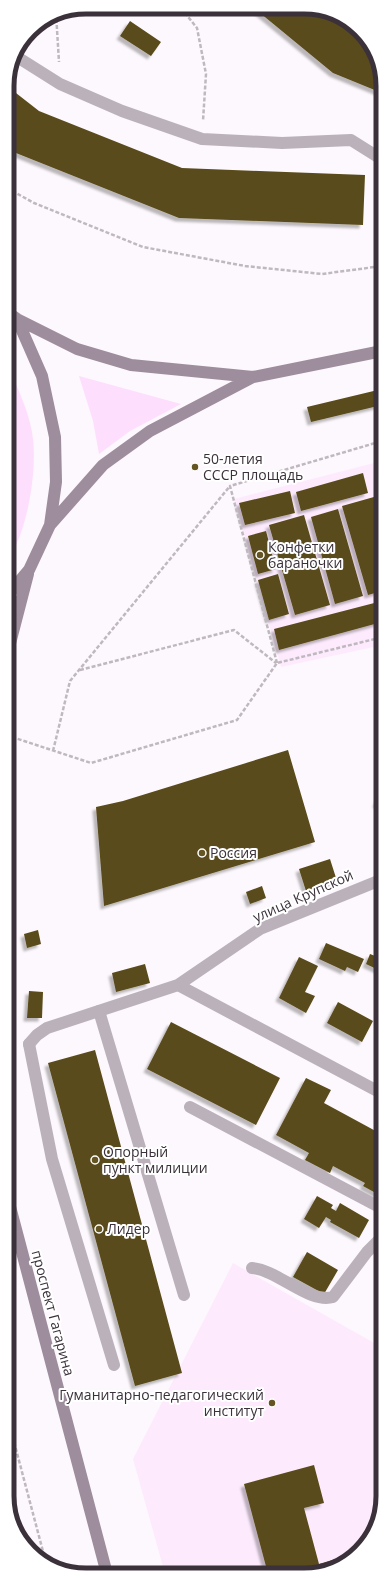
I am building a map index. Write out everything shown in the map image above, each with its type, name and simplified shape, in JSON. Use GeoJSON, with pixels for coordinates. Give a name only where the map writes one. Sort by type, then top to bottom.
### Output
{"type":"FeatureCollection","features":[{"type":"Feature","properties":{"kind":"main road"},"geometry":{"type":"LineString","coordinates":[[14,317],[77,349],[131,365],[253,377]]}},
{"type":"Feature","properties":{"kind":"main road"},"geometry":{"type":"LineString","coordinates":[[14,320],[42,376],[55,437],[56,482],[50,525],[29,570],[14,627]]}},
{"type":"Feature","properties":{"kind":"main road"},"geometry":{"type":"LineString","coordinates":[[50,525],[104,466],[150,431],[253,377],[376,352]]}},
{"type":"Feature","properties":{"kind":"main road"},"geometry":{"type":"LineString","coordinates":[[14,588],[29,570]]}},
{"type":"Feature","properties":{"kind":"main road","name":"проспект Гагарина"},"geometry":{"type":"LineString","coordinates":[[14,1222],[105,1568]]}},
{"type":"Feature","properties":{"kind":"street"},"geometry":{"type":"LineString","coordinates":[[20,59],[60,84],[122,111],[202,139],[282,143],[351,140],[376,157]]}},
{"type":"Feature","properties":{"kind":"street","name":"улица Крупской"},"geometry":{"type":"LineString","coordinates":[[114,1365],[52,1159],[29,1044],[37,1035],[47,1028],[178,985],[260,929],[376,882]]}},
{"type":"Feature","properties":{"kind":"street"},"geometry":{"type":"LineString","coordinates":[[178,985],[376,1090]]}},
{"type":"Feature","properties":{"kind":"street"},"geometry":{"type":"LineString","coordinates":[[99,1011],[184,1295]]}},
{"type":"Feature","properties":{"kind":"street"},"geometry":{"type":"LineString","coordinates":[[190,1107],[376,1206]]}},
{"type":"Feature","properties":{"kind":"street"},"geometry":{"type":"LineString","coordinates":[[252,1268],[262,1269],[325,1299],[334,1297],[366,1252],[376,1243]]}},
{"type":"Feature","properties":{"kind":"path"},"geometry":{"type":"LineString","coordinates":[[186,14],[197,28],[206,74],[202,139]]}},
{"type":"Feature","properties":{"kind":"path"},"geometry":{"type":"LineString","coordinates":[[56,20],[60,84]]}},
{"type":"Feature","properties":{"kind":"path"},"geometry":{"type":"LineString","coordinates":[[14,192],[34,203],[144,247],[245,266],[322,274],[376,267]]}},
{"type":"Feature","properties":{"kind":"path"},"geometry":{"type":"LineString","coordinates":[[53,751],[70,681],[230,486],[376,443]]}},
{"type":"Feature","properties":{"kind":"path"},"geometry":{"type":"LineString","coordinates":[[230,486],[277,663]]}},
{"type":"Feature","properties":{"kind":"path"},"geometry":{"type":"LineString","coordinates":[[80,670],[234,630],[277,663]]}},
{"type":"Feature","properties":{"kind":"path"},"geometry":{"type":"LineString","coordinates":[[14,738],[91,763],[237,720],[277,663],[376,638]]}},
{"type":"Feature","properties":{"kind":"path"},"geometry":{"type":"LineString","coordinates":[[14,1442],[44,1554]]}},
{"type":"Feature","properties":{"kind":"shaded area"},"geometry":{"type":"Polygon","coordinates":[[[79,376],[181,404],[130,431],[99,454],[93,421],[79,376]]]}},
{"type":"Feature","properties":{"kind":"shaded area"},"geometry":{"type":"Polygon","coordinates":[[[14,380],[30,421],[34,453],[29,503],[20,535],[14,549],[14,380]]]}},
{"type":"Feature","properties":{"kind":"shaded area"},"geometry":{"type":"Polygon","coordinates":[[[376,463],[376,647],[281,667],[234,499],[376,463]]]}},
{"type":"Feature","properties":{"kind":"shaded area","name":"Гуманитарно-педагогический институт"},"geometry":{"type":"Polygon","coordinates":[[[233,1263],[376,1344],[375,1510],[361,1540],[348,1553],[336,1561],[322,1566],[304,1568],[163,1568],[133,1459],[233,1263]]]}},
{"type":"Feature","properties":{"kind":"building"},"geometry":{"type":"Polygon","coordinates":[[[261,14],[318,15],[336,21],[344,26],[355,35],[369,54],[374,68],[376,91],[333,73],[261,14]]]}},
{"type":"Feature","properties":{"kind":"building"},"geometry":{"type":"Polygon","coordinates":[[[130,21],[161,42],[151,56],[120,36],[130,21]]]}},
{"type":"Feature","properties":{"kind":"building"},"geometry":{"type":"Polygon","coordinates":[[[14,91],[39,111],[182,168],[365,175],[363,225],[179,218],[14,151],[14,91]]]}},
{"type":"Feature","properties":{"kind":"building"},"geometry":{"type":"Polygon","coordinates":[[[376,390],[376,406],[311,422],[307,407],[376,390]]]}},
{"type":"Feature","properties":{"kind":"building"},"geometry":{"type":"Polygon","coordinates":[[[363,473],[368,493],[301,511],[296,492],[363,473]]]}},
{"type":"Feature","properties":{"kind":"building"},"geometry":{"type":"Polygon","coordinates":[[[290,491],[295,513],[245,525],[239,503],[290,491]]]}},
{"type":"Feature","properties":{"kind":"building"},"geometry":{"type":"Polygon","coordinates":[[[376,496],[376,593],[368,595],[342,506],[376,496]]]}},
{"type":"Feature","properties":{"kind":"building"},"geometry":{"type":"Polygon","coordinates":[[[338,509],[363,596],[335,604],[311,517],[338,509]]]}},
{"type":"Feature","properties":{"kind":"building"},"geometry":{"type":"Polygon","coordinates":[[[304,515],[330,605],[295,615],[269,525],[304,515]]]}},
{"type":"Feature","properties":{"kind":"building"},"geometry":{"type":"Polygon","coordinates":[[[266,531],[276,569],[258,574],[248,536],[266,531]]]}},
{"type":"Feature","properties":{"kind":"building"},"geometry":{"type":"Polygon","coordinates":[[[278,574],[289,614],[269,620],[258,580],[278,574]]]}},
{"type":"Feature","properties":{"kind":"building"},"geometry":{"type":"Polygon","coordinates":[[[376,603],[376,624],[279,650],[274,629],[376,603]]]}},
{"type":"Feature","properties":{"kind":"building"},"geometry":{"type":"Polygon","coordinates":[[[288,750],[315,842],[104,906],[96,807],[123,801],[288,750]]]}},
{"type":"Feature","properties":{"kind":"building"},"geometry":{"type":"Polygon","coordinates":[[[330,859],[337,881],[306,891],[299,869],[330,859]]]}},
{"type":"Feature","properties":{"kind":"building"},"geometry":{"type":"Polygon","coordinates":[[[262,886],[266,898],[250,904],[246,892],[262,886]]]}},
{"type":"Feature","properties":{"kind":"building"},"geometry":{"type":"Polygon","coordinates":[[[38,930],[41,944],[27,948],[24,934],[38,930]]]}},
{"type":"Feature","properties":{"kind":"building"},"geometry":{"type":"Polygon","coordinates":[[[326,943],[364,959],[358,972],[347,967],[345,971],[319,959],[326,943]]]}},
{"type":"Feature","properties":{"kind":"building"},"geometry":{"type":"Polygon","coordinates":[[[370,954],[376,956],[376,969],[366,964],[370,954]]]}},
{"type":"Feature","properties":{"kind":"building"},"geometry":{"type":"Polygon","coordinates":[[[299,957],[318,966],[305,992],[315,996],[306,1013],[279,998],[299,957]]]}},
{"type":"Feature","properties":{"kind":"building"},"geometry":{"type":"Polygon","coordinates":[[[145,964],[150,983],[116,992],[112,973],[145,964]]]}},
{"type":"Feature","properties":{"kind":"building"},"geometry":{"type":"Polygon","coordinates":[[[29,991],[43,992],[42,1018],[27,1018],[29,991]]]}},
{"type":"Feature","properties":{"kind":"building"},"geometry":{"type":"Polygon","coordinates":[[[338,1002],[373,1021],[362,1042],[327,1023],[338,1002]]]}},
{"type":"Feature","properties":{"kind":"building"},"geometry":{"type":"Polygon","coordinates":[[[171,1022],[280,1078],[256,1125],[147,1069],[171,1022]]]}},
{"type":"Feature","properties":{"kind":"building"},"geometry":{"type":"Polygon","coordinates":[[[95,1050],[182,1373],[135,1386],[48,1063],[95,1050]]]}},
{"type":"Feature","properties":{"kind":"building"},"geometry":{"type":"Polygon","coordinates":[[[306,1078],[331,1090],[324,1103],[376,1131],[376,1193],[363,1186],[365,1183],[333,1166],[330,1173],[305,1160],[309,1153],[276,1135],[306,1078]]]}},
{"type":"Feature","properties":{"kind":"building"},"geometry":{"type":"Polygon","coordinates":[[[317,1196],[333,1205],[331,1208],[336,1211],[340,1203],[369,1220],[359,1238],[330,1222],[331,1220],[326,1217],[319,1228],[304,1219],[317,1196]]]}},
{"type":"Feature","properties":{"kind":"building"},"geometry":{"type":"Polygon","coordinates":[[[307,1252],[338,1270],[324,1294],[293,1277],[307,1252]]]}},
{"type":"Feature","properties":{"kind":"building"},"geometry":{"type":"Polygon","coordinates":[[[314,1465],[324,1503],[304,1508],[319,1564],[339,1559],[322,1566],[304,1568],[266,1568],[244,1484],[314,1465]]]}},
{"type":"Feature","properties":{"kind":"place","name":"50-летия СССР площадь"},"geometry":{"type":"Point","coordinates":[195,467]}},
{"type":"Feature","properties":{"kind":"place","name":"Конфетки бараночки"},"geometry":{"type":"Point","coordinates":[260,555]}},
{"type":"Feature","properties":{"kind":"place","name":"Россия"},"geometry":{"type":"Point","coordinates":[202,853]}},
{"type":"Feature","properties":{"kind":"place","name":"Опорный пункт милиции"},"geometry":{"type":"Point","coordinates":[95,1160]}},
{"type":"Feature","properties":{"kind":"place","name":"Лидер"},"geometry":{"type":"Point","coordinates":[99,1229]}},
{"type":"Feature","properties":{"kind":"place","name":"Гуманитарно-педагогический институт"},"geometry":{"type":"Point","coordinates":[272,1403]}}]}
